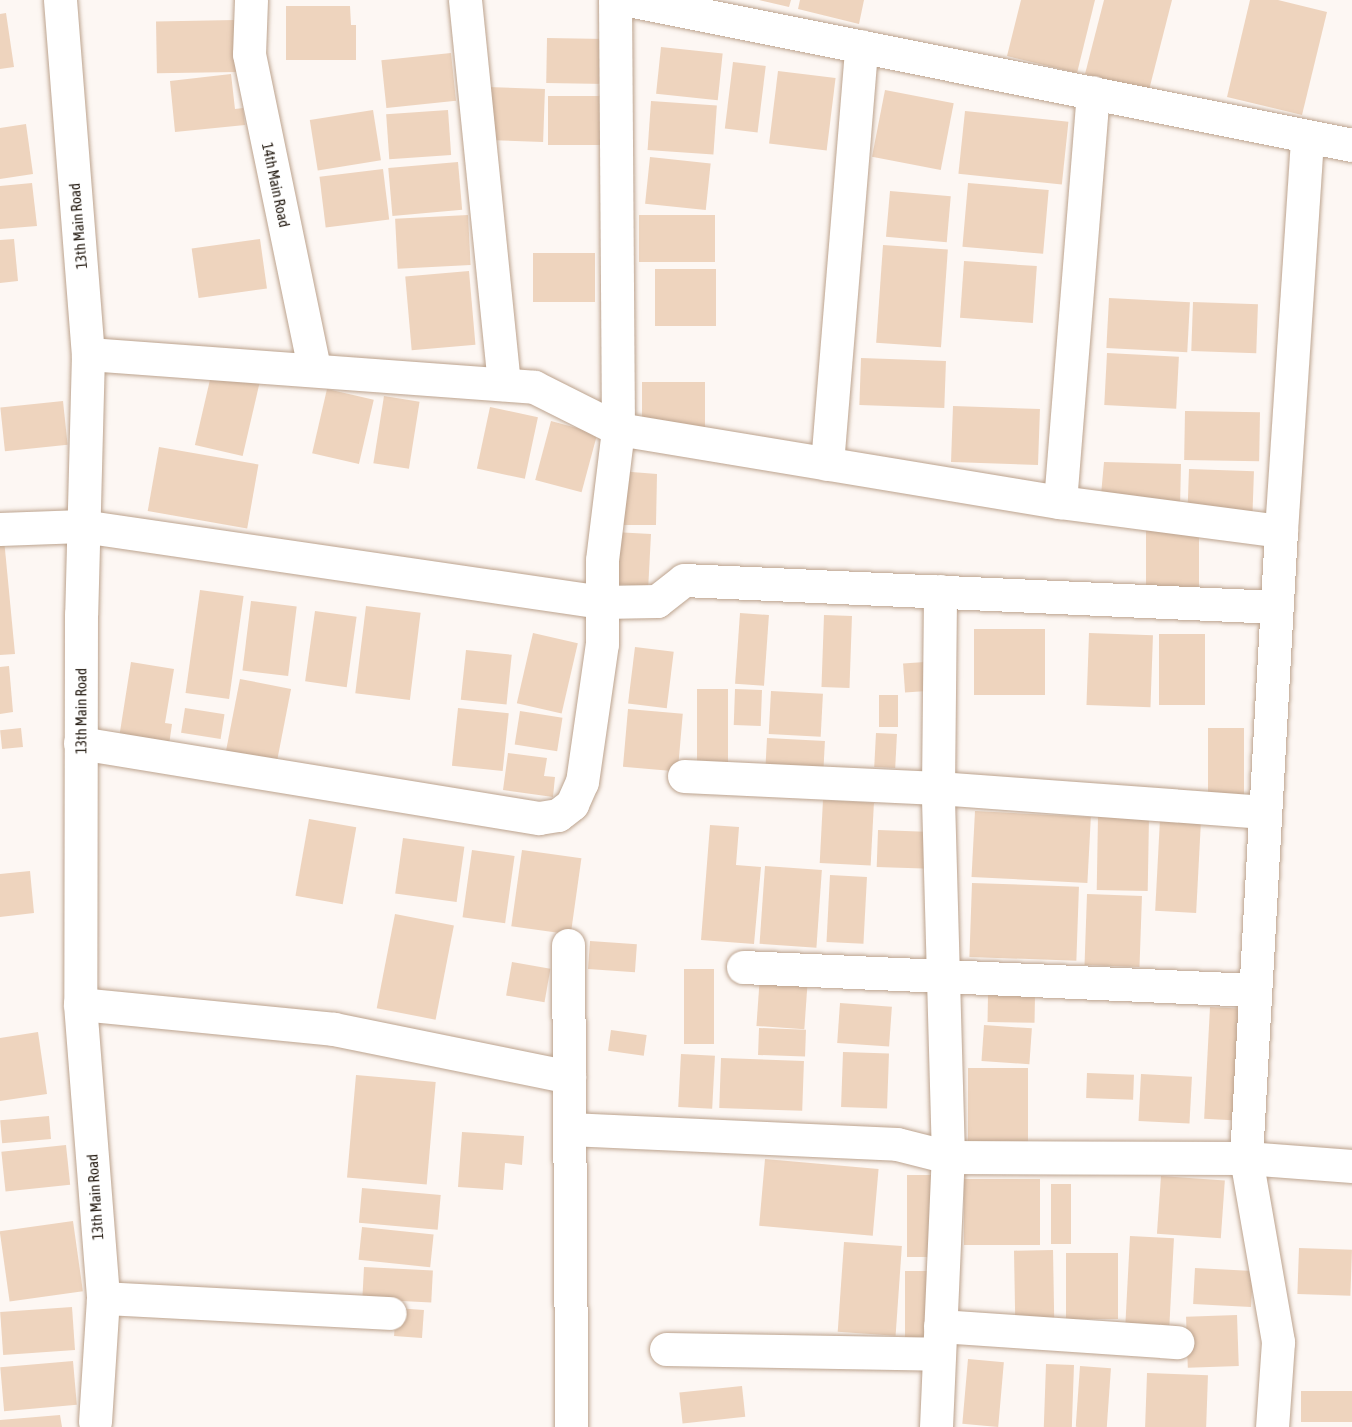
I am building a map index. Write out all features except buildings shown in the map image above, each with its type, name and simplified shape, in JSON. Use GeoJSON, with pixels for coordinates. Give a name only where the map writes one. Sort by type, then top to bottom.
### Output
{"type":"FeatureCollection","features":[{"type":"Feature","properties":{"kind":"street","name":"13th Main Road"},"geometry":{"type":"LineString","coordinates":[[60,0],[88,354],[82,526],[80,1004],[103,1299],[95,1422]]}},
{"type":"Feature","properties":{"kind":"street","name":"14th Main Road"},"geometry":{"type":"LineString","coordinates":[[251,0],[249,54],[314,368]]}},
{"type":"Feature","properties":{"kind":"street"},"geometry":{"type":"LineString","coordinates":[[465,0],[504,384]]}},
{"type":"Feature","properties":{"kind":"street"},"geometry":{"type":"LineString","coordinates":[[80,743],[386,795],[539,818],[558,816],[572,804],[582,782],[602,644],[602,560],[618,429],[615,0]]}},
{"type":"Feature","properties":{"kind":"street"},"geometry":{"type":"LineString","coordinates":[[629,0],[1093,92],[1307,139],[1352,145]]}},
{"type":"Feature","properties":{"kind":"street"},"geometry":{"type":"LineString","coordinates":[[827,464],[861,46]]}},
{"type":"Feature","properties":{"kind":"street"},"geometry":{"type":"LineString","coordinates":[[1060,502],[1093,92]]}},
{"type":"Feature","properties":{"kind":"street"},"geometry":{"type":"LineString","coordinates":[[1272,1427],[1278,1342],[1246,1158],[1276,607],[1307,139]]}},
{"type":"Feature","properties":{"kind":"street"},"geometry":{"type":"LineString","coordinates":[[88,354],[314,368],[534,387],[618,429],[1060,502],[1281,531]]}},
{"type":"Feature","properties":{"kind":"street"},"geometry":{"type":"LineString","coordinates":[[0,529],[82,526],[602,602],[657,601],[684,580],[1276,607]]}},
{"type":"Feature","properties":{"kind":"street"},"geometry":{"type":"LineString","coordinates":[[936,1427],[948,1157],[938,788],[940,591]]}},
{"type":"Feature","properties":{"kind":"street"},"geometry":{"type":"LineString","coordinates":[[684,776],[938,788],[1264,812]]}},
{"type":"Feature","properties":{"kind":"street"},"geometry":{"type":"LineString","coordinates":[[568,945],[571,1427]]}},
{"type":"Feature","properties":{"kind":"street"},"geometry":{"type":"LineString","coordinates":[[743,967],[1254,990]]}},
{"type":"Feature","properties":{"kind":"street"},"geometry":{"type":"LineString","coordinates":[[80,1004],[334,1029],[569,1077]]}},
{"type":"Feature","properties":{"kind":"street"},"geometry":{"type":"LineString","coordinates":[[569,1129],[897,1144],[948,1157],[1246,1158],[1352,1166]]}},
{"type":"Feature","properties":{"kind":"street"},"geometry":{"type":"LineString","coordinates":[[103,1299],[390,1313]]}},
{"type":"Feature","properties":{"kind":"street"},"geometry":{"type":"LineString","coordinates":[[666,1349],[940,1340],[1177,1342]]}}]}
